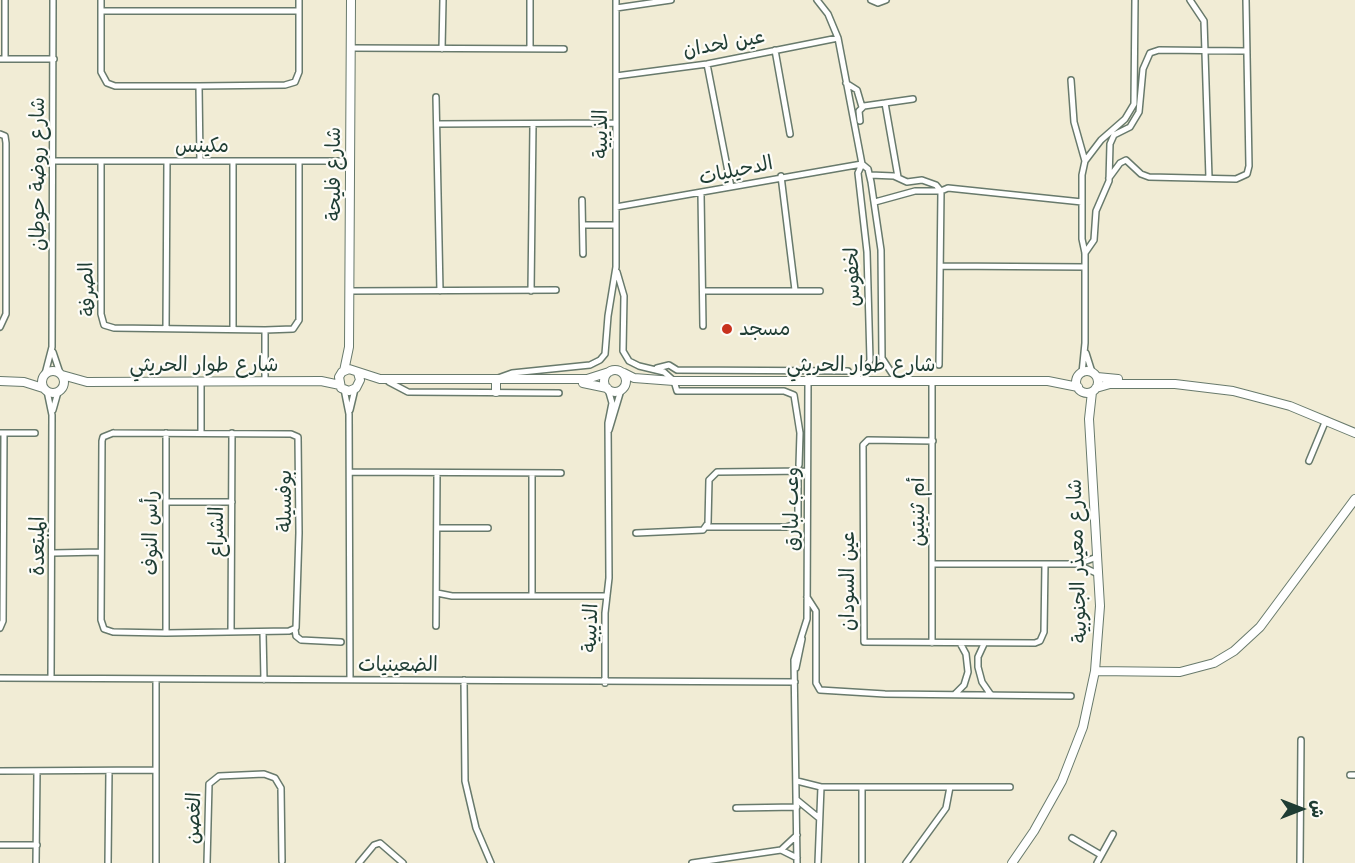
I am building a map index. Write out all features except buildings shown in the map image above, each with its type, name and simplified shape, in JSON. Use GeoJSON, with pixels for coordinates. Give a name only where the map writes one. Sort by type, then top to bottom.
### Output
{"type":"FeatureCollection","features":[{"type":"Feature","properties":{"kind":"street"},"geometry":{"type":"LineString","coordinates":[[5,0],[2,59],[54,59]]}},
{"type":"Feature","properties":{"kind":"street","name":"شارع روضة حوطان"},"geometry":{"type":"LineString","coordinates":[[45,375],[52,347],[53,0]]}},
{"type":"Feature","properties":{"kind":"street"},"geometry":{"type":"LineString","coordinates":[[101,0],[101,72],[107,83],[115,86],[285,86],[295,82],[299,72],[299,0]]}},
{"type":"Feature","properties":{"kind":"street","name":"شارع فليحة"},"geometry":{"type":"LineString","coordinates":[[342,387],[342,372],[349,347],[351,0]]}},
{"type":"Feature","properties":{"kind":"street"},"geometry":{"type":"LineString","coordinates":[[442,50],[443,0]]}},
{"type":"Feature","properties":{"kind":"street"},"geometry":{"type":"LineString","coordinates":[[530,0],[531,49]]}},
{"type":"Feature","properties":{"kind":"street","name":"الذيبية"},"geometry":{"type":"LineString","coordinates":[[496,381],[512,373],[569,369],[597,363],[605,354],[616,267],[616,0]]}},
{"type":"Feature","properties":{"kind":"street"},"geometry":{"type":"LineString","coordinates":[[616,8],[671,0]]}},
{"type":"Feature","properties":{"kind":"street","name":"لخفوس"},"geometry":{"type":"LineString","coordinates":[[817,0],[828,14],[838,38],[862,164],[870,175],[882,268],[882,355],[897,381]]}},
{"type":"Feature","properties":{"kind":"street"},"geometry":{"type":"LineString","coordinates":[[871,0],[882,3],[886,0]]}},
{"type":"Feature","properties":{"kind":"street"},"geometry":{"type":"LineString","coordinates":[[1080,374],[1085,343],[1082,175],[1085,161],[1101,140],[1125,119],[1134,104],[1136,0]]}},
{"type":"Feature","properties":{"kind":"street"},"geometry":{"type":"LineString","coordinates":[[1190,0],[1204,21],[1207,51],[1209,178]]}},
{"type":"Feature","properties":{"kind":"street"},"geometry":{"type":"LineString","coordinates":[[1085,254],[1094,240],[1096,211],[1109,178],[1120,163],[1126,160],[1149,177],[1240,178],[1249,170],[1245,0]]}},
{"type":"Feature","properties":{"kind":"street"},"geometry":{"type":"LineString","coordinates":[[101,11],[299,11]]}},
{"type":"Feature","properties":{"kind":"street","name":"عين لحدان"},"geometry":{"type":"LineString","coordinates":[[616,76],[707,64],[838,38]]}},
{"type":"Feature","properties":{"kind":"street"},"geometry":{"type":"LineString","coordinates":[[351,48],[564,49]]}},
{"type":"Feature","properties":{"kind":"street"},"geometry":{"type":"LineString","coordinates":[[775,50],[790,134]]}},
{"type":"Feature","properties":{"kind":"street"},"geometry":{"type":"LineString","coordinates":[[1109,178],[1110,144],[1114,135],[1130,127],[1138,112],[1143,69],[1150,53],[1159,50],[1247,51]]}},
{"type":"Feature","properties":{"kind":"street"},"geometry":{"type":"LineString","coordinates":[[707,64],[731,187]]}},
{"type":"Feature","properties":{"kind":"street"},"geometry":{"type":"LineString","coordinates":[[1071,80],[1074,122],[1085,161]]}},
{"type":"Feature","properties":{"kind":"street"},"geometry":{"type":"LineString","coordinates":[[846,83],[857,90],[860,121]]}},
{"type":"Feature","properties":{"kind":"street"},"geometry":{"type":"LineString","coordinates":[[199,86],[200,161]]}},
{"type":"Feature","properties":{"kind":"street"},"geometry":{"type":"LineString","coordinates":[[436,97],[440,291]]}},
{"type":"Feature","properties":{"kind":"street"},"geometry":{"type":"LineString","coordinates":[[852,112],[885,103],[913,99]]}},
{"type":"Feature","properties":{"kind":"street"},"geometry":{"type":"LineString","coordinates":[[885,103],[898,177]]}},
{"type":"Feature","properties":{"kind":"street"},"geometry":{"type":"LineString","coordinates":[[437,124],[616,123]]}},
{"type":"Feature","properties":{"kind":"street"},"geometry":{"type":"LineString","coordinates":[[531,291],[533,125]]}},
{"type":"Feature","properties":{"kind":"street"},"geometry":{"type":"LineString","coordinates":[[0,134],[6,139],[6,319],[0,327]]}},
{"type":"Feature","properties":{"kind":"street","name":"مكينس"},"geometry":{"type":"LineString","coordinates":[[53,160],[101,162],[351,161]]}},
{"type":"Feature","properties":{"kind":"street"},"geometry":{"type":"LineString","coordinates":[[166,328],[167,161]]}},
{"type":"Feature","properties":{"kind":"street"},"geometry":{"type":"LineString","coordinates":[[233,161],[233,329]]}},
{"type":"Feature","properties":{"kind":"street","name":"الصرفة"},"geometry":{"type":"LineString","coordinates":[[101,162],[101,320],[104,324],[114,328],[266,330],[293,328],[299,320],[299,161]]}},
{"type":"Feature","properties":{"kind":"street","name":"لخفوس"},"geometry":{"type":"LineString","coordinates":[[850,381],[866,369],[870,360],[867,252],[858,173],[862,164]]}},
{"type":"Feature","properties":{"kind":"street","name":"الدحيليات"},"geometry":{"type":"LineString","coordinates":[[616,207],[701,194],[781,176],[862,164]]}},
{"type":"Feature","properties":{"kind":"street"},"geometry":{"type":"LineString","coordinates":[[870,175],[898,177],[907,182],[928,181],[941,191]]}},
{"type":"Feature","properties":{"kind":"street"},"geometry":{"type":"LineString","coordinates":[[781,176],[795,290]]}},
{"type":"Feature","properties":{"kind":"street"},"geometry":{"type":"LineString","coordinates":[[875,202],[915,191],[948,189],[1082,202]]}},
{"type":"Feature","properties":{"kind":"street"},"geometry":{"type":"LineString","coordinates":[[939,365],[941,191]]}},
{"type":"Feature","properties":{"kind":"street"},"geometry":{"type":"LineString","coordinates":[[701,194],[703,326]]}},
{"type":"Feature","properties":{"kind":"street"},"geometry":{"type":"LineString","coordinates":[[582,200],[583,254]]}},
{"type":"Feature","properties":{"kind":"street"},"geometry":{"type":"LineString","coordinates":[[583,225],[616,225]]}},
{"type":"Feature","properties":{"kind":"street","name":"الذيبية"},"geometry":{"type":"LineString","coordinates":[[616,267],[623,292],[625,354],[636,365],[656,368],[674,381],[677,391],[700,391]]}},
{"type":"Feature","properties":{"kind":"street"},"geometry":{"type":"LineString","coordinates":[[941,267],[1085,267]]}},
{"type":"Feature","properties":{"kind":"street"},"geometry":{"type":"LineString","coordinates":[[350,291],[556,290]]}},
{"type":"Feature","properties":{"kind":"street"},"geometry":{"type":"LineString","coordinates":[[704,291],[820,291]]}},
{"type":"Feature","properties":{"kind":"street"},"geometry":{"type":"LineString","coordinates":[[614,292],[623,292]]}},
{"type":"Feature","properties":{"kind":"street"},"geometry":{"type":"LineString","coordinates":[[265,381],[266,330]]}},
{"type":"Feature","properties":{"kind":"street"},"geometry":{"type":"LineString","coordinates":[[1085,343],[1094,374]]}},
{"type":"Feature","properties":{"kind":"street","name":"شارع روضة حوطان"},"geometry":{"type":"LineString","coordinates":[[52,347],[61,374]]}},
{"type":"Feature","properties":{"kind":"street","name":"شارع فليحة"},"geometry":{"type":"LineString","coordinates":[[349,347],[360,380],[356,388]]}},
{"type":"Feature","properties":{"kind":"street"},"geometry":{"type":"LineString","coordinates":[[656,368],[669,365],[677,370],[848,371]]}},
{"type":"Feature","properties":{"kind":"street"},"geometry":{"type":"LineString","coordinates":[[342,372],[356,372],[380,379],[496,381],[587,383],[613,392],[623,389],[626,382],[624,374],[618,370],[587,379],[496,381],[389,382],[356,388],[349,414]]}},
{"type":"Feature","properties":{"kind":"street"},"geometry":{"type":"LineString","coordinates":[[0,381],[17,381],[45,375],[52,371],[61,374],[64,382],[59,391],[17,381]]}},
{"type":"Feature","properties":{"kind":"street","name":"شارع طوار الحريثي"},"geometry":{"type":"LineString","coordinates":[[321,381],[342,372]]}},
{"type":"Feature","properties":{"kind":"street"},"geometry":{"type":"LineString","coordinates":[[607,389],[604,380],[609,372]]}},
{"type":"Feature","properties":{"kind":"street","name":"شارع طوار الحريثي"},"geometry":{"type":"LineString","coordinates":[[61,374],[87,382],[321,381],[356,388]]}},
{"type":"Feature","properties":{"kind":"street","name":"شارع طوار الحريثي"},"geometry":{"type":"LineString","coordinates":[[624,374],[634,378],[674,381],[1048,381],[1080,374],[1175,380],[1234,387],[1291,401],[1355,430]]}},
{"type":"Feature","properties":{"kind":"street","name":"شارع معيذر الجنوبية"},"geometry":{"type":"LineString","coordinates":[[1080,374],[1079,389],[1089,419]]}},
{"type":"Feature","properties":{"kind":"street","name":"شارع معيذر الجنوبية"},"geometry":{"type":"LineString","coordinates":[[1012,863],[1034,831],[1062,781],[1083,727],[1095,671],[1101,620],[1089,419],[1094,374]]}},
{"type":"Feature","properties":{"kind":"street"},"geometry":{"type":"LineString","coordinates":[[45,375],[45,389]]}},
{"type":"Feature","properties":{"kind":"street"},"geometry":{"type":"LineString","coordinates":[[496,381],[496,392]]}},
{"type":"Feature","properties":{"kind":"street","name":"شارع طوار الحريثي"},"geometry":{"type":"LineString","coordinates":[[623,389],[635,384],[674,381]]}},
{"type":"Feature","properties":{"kind":"street"},"geometry":{"type":"LineString","coordinates":[[699,381],[700,391],[784,391],[794,394],[800,433],[799,465]]}},
{"type":"Feature","properties":{"kind":"street"},"geometry":{"type":"LineString","coordinates":[[725,381],[726,391]]}},
{"type":"Feature","properties":{"kind":"street","name":"وعب لبارق"},"geometry":{"type":"LineString","coordinates":[[797,860],[795,682],[807,624],[808,381]]}},
{"type":"Feature","properties":{"kind":"street","name":"أم ثنيتين"},"geometry":{"type":"LineString","coordinates":[[932,381],[932,643]]}},
{"type":"Feature","properties":{"kind":"street","name":"شارع طوار الحريثي"},"geometry":{"type":"LineString","coordinates":[[1048,381],[1079,389],[1094,390],[1110,384],[1214,388],[1271,400],[1355,430]]}},
{"type":"Feature","properties":{"kind":"street","name":"شارع طوار الحريثي"},"geometry":{"type":"LineString","coordinates":[[59,391],[87,382]]}},
{"type":"Feature","properties":{"kind":"street"},"geometry":{"type":"LineString","coordinates":[[201,382],[201,433]]}},
{"type":"Feature","properties":{"kind":"street"},"geometry":{"type":"LineString","coordinates":[[389,382],[408,392],[559,393]]}},
{"type":"Feature","properties":{"kind":"street"},"geometry":{"type":"LineString","coordinates":[[342,387],[349,414],[350,680]]}},
{"type":"Feature","properties":{"kind":"street","name":"المبتعدة"},"geometry":{"type":"LineString","coordinates":[[45,389],[52,415],[51,678]]}},
{"type":"Feature","properties":{"kind":"street","name":"الذيبية"},"geometry":{"type":"LineString","coordinates":[[605,683],[609,431],[612,403],[607,389]]}},
{"type":"Feature","properties":{"kind":"street","name":"الذيبية"},"geometry":{"type":"LineString","coordinates":[[609,431],[623,389]]}},
{"type":"Feature","properties":{"kind":"street","name":"المبتعدة"},"geometry":{"type":"LineString","coordinates":[[52,415],[59,391]]}},
{"type":"Feature","properties":{"kind":"street"},"geometry":{"type":"LineString","coordinates":[[1309,461],[1326,420]]}},
{"type":"Feature","properties":{"kind":"street"},"geometry":{"type":"LineString","coordinates":[[0,628],[3,621],[2,433],[35,433]]}},
{"type":"Feature","properties":{"kind":"street","name":"بوفسيلة"},"geometry":{"type":"LineString","coordinates":[[113,433],[166,433],[291,434],[300,441],[298,620],[295,629],[263,632],[166,633],[113,632],[104,629],[101,620],[103,437],[113,433]]}},
{"type":"Feature","properties":{"kind":"street","name":"رأس النوف"},"geometry":{"type":"LineString","coordinates":[[166,433],[166,633]]}},
{"type":"Feature","properties":{"kind":"street","name":"الشراع"},"geometry":{"type":"LineString","coordinates":[[231,631],[232,433]]}},
{"type":"Feature","properties":{"kind":"street","name":"عين السودان"},"geometry":{"type":"LineString","coordinates":[[933,441],[868,440],[863,445],[862,639],[867,644],[984,644],[1040,641],[1044,632],[1045,564]]}},
{"type":"Feature","properties":{"kind":"street"},"geometry":{"type":"LineString","coordinates":[[706,527],[709,480],[717,472],[807,471]]}},
{"type":"Feature","properties":{"kind":"street"},"geometry":{"type":"LineString","coordinates":[[350,472],[561,473]]}},
{"type":"Feature","properties":{"kind":"street"},"geometry":{"type":"LineString","coordinates":[[436,626],[437,473]]}},
{"type":"Feature","properties":{"kind":"street"},"geometry":{"type":"LineString","coordinates":[[532,473],[532,596]]}},
{"type":"Feature","properties":{"kind":"street"},"geometry":{"type":"LineString","coordinates":[[636,534],[693,533],[706,527],[795,524],[798,516],[798,478]]}},
{"type":"Feature","properties":{"kind":"street"},"geometry":{"type":"LineString","coordinates":[[1095,671],[1180,672],[1214,663],[1234,651],[1260,627],[1355,499]]}},
{"type":"Feature","properties":{"kind":"street"},"geometry":{"type":"LineString","coordinates":[[166,502],[232,502]]}},
{"type":"Feature","properties":{"kind":"street"},"geometry":{"type":"LineString","coordinates":[[438,528],[488,528]]}},
{"type":"Feature","properties":{"kind":"street"},"geometry":{"type":"LineString","coordinates":[[53,553],[101,552]]}},
{"type":"Feature","properties":{"kind":"street"},"geometry":{"type":"LineString","coordinates":[[932,564],[1078,564],[1097,556]]}},
{"type":"Feature","properties":{"kind":"street"},"geometry":{"type":"LineString","coordinates":[[1078,564],[1098,574]]}},
{"type":"Feature","properties":{"kind":"street"},"geometry":{"type":"LineString","coordinates":[[437,593],[452,596],[607,596]]}},
{"type":"Feature","properties":{"kind":"street"},"geometry":{"type":"LineString","coordinates":[[807,597],[816,611],[816,683],[820,690],[885,694],[1071,696]]}},
{"type":"Feature","properties":{"kind":"street"},"geometry":{"type":"LineString","coordinates":[[295,629],[296,636],[301,640],[341,642]]}},
{"type":"Feature","properties":{"kind":"street"},"geometry":{"type":"LineString","coordinates":[[263,632],[264,680]]}},
{"type":"Feature","properties":{"kind":"street"},"geometry":{"type":"LineString","coordinates":[[954,695],[966,681],[969,667],[960,643]]}},
{"type":"Feature","properties":{"kind":"street"},"geometry":{"type":"LineString","coordinates":[[984,644],[978,657],[978,667],[982,682],[991,695]]}},
{"type":"Feature","properties":{"kind":"street"},"geometry":{"type":"LineString","coordinates":[[969,667],[978,667]]}},
{"type":"Feature","properties":{"kind":"street","name":"الضعينيات"},"geometry":{"type":"LineString","coordinates":[[0,678],[464,680],[605,683],[795,682]]}},
{"type":"Feature","properties":{"kind":"street"},"geometry":{"type":"LineString","coordinates":[[156,679],[156,863]]}},
{"type":"Feature","properties":{"kind":"street"},"geometry":{"type":"LineString","coordinates":[[464,680],[465,781],[476,828],[491,863]]}},
{"type":"Feature","properties":{"kind":"street"},"geometry":{"type":"LineString","coordinates":[[1300,863],[1301,740]]}},
{"type":"Feature","properties":{"kind":"street"},"geometry":{"type":"LineString","coordinates":[[0,771],[156,770]]}},
{"type":"Feature","properties":{"kind":"street"},"geometry":{"type":"LineString","coordinates":[[36,863],[37,771]]}},
{"type":"Feature","properties":{"kind":"street"},"geometry":{"type":"LineString","coordinates":[[108,863],[109,771]]}},
{"type":"Feature","properties":{"kind":"street","name":"الغصن"},"geometry":{"type":"LineString","coordinates":[[207,863],[209,784],[219,776],[264,774],[274,778],[281,788],[282,862]]}},
{"type":"Feature","properties":{"kind":"street"},"geometry":{"type":"LineString","coordinates":[[797,781],[821,787],[1010,788]]}},
{"type":"Feature","properties":{"kind":"street"},"geometry":{"type":"LineString","coordinates":[[818,863],[821,787]]}},
{"type":"Feature","properties":{"kind":"street"},"geometry":{"type":"LineString","coordinates":[[862,787],[862,863]]}},
{"type":"Feature","properties":{"kind":"street"},"geometry":{"type":"LineString","coordinates":[[906,863],[945,808],[950,787]]}},
{"type":"Feature","properties":{"kind":"street"},"geometry":{"type":"LineString","coordinates":[[797,800],[819,818]]}},
{"type":"Feature","properties":{"kind":"street"},"geometry":{"type":"LineString","coordinates":[[736,808],[797,807]]}},
{"type":"Feature","properties":{"kind":"street"},"geometry":{"type":"LineString","coordinates":[[1096,863],[1113,834]]}},
{"type":"Feature","properties":{"kind":"street"},"geometry":{"type":"LineString","coordinates":[[692,863],[721,861],[781,850],[797,835]]}},
{"type":"Feature","properties":{"kind":"street"},"geometry":{"type":"LineString","coordinates":[[1072,838],[1101,855]]}},
{"type":"Feature","properties":{"kind":"street"},"geometry":{"type":"LineString","coordinates":[[359,863],[374,845],[380,843],[403,863]]}},
{"type":"Feature","properties":{"kind":"street"},"geometry":{"type":"LineString","coordinates":[[0,845],[37,845]]}},
{"type":"Feature","properties":{"kind":"street"},"geometry":{"type":"LineString","coordinates":[[781,850],[797,860]]}},
{"type":"Feature","properties":{"kind":"place","name":"مسجد"},"geometry":{"type":"Point","coordinates":[727,329]}}]}
